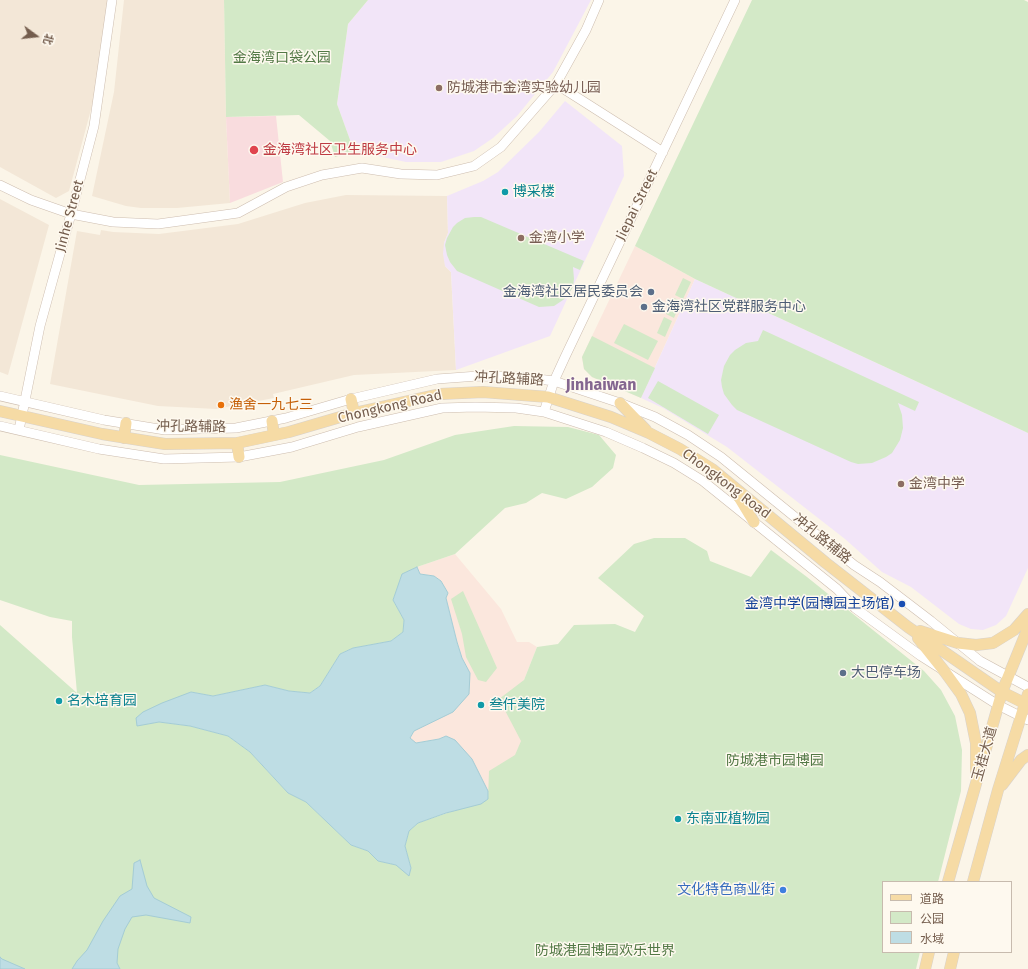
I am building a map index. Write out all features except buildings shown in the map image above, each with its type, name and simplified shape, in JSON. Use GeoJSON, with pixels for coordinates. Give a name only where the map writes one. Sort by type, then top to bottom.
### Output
{"type":"FeatureCollection","features":[{"type":"Feature","properties":{"kind":"main road","name":"Chongkong Road"},"geometry":{"type":"LineString","coordinates":[[0,411],[102,434],[165,444],[238,443],[289,432],[354,413],[440,394],[483,392],[548,397],[611,418],[649,433],[680,449],[712,469],[820,558],[908,627],[1002,692],[1027,700]]}},
{"type":"Feature","properties":{"kind":"main road"},"geometry":{"type":"LineString","coordinates":[[350,399],[354,413]]}},
{"type":"Feature","properties":{"kind":"main road"},"geometry":{"type":"LineString","coordinates":[[620,402],[649,433]]}},
{"type":"Feature","properties":{"kind":"main road"},"geometry":{"type":"LineString","coordinates":[[272,421],[274,435]]}},
{"type":"Feature","properties":{"kind":"main road"},"geometry":{"type":"LineString","coordinates":[[124,438],[126,423]]}},
{"type":"Feature","properties":{"kind":"main road"},"geometry":{"type":"LineString","coordinates":[[238,443],[239,457]]}},
{"type":"Feature","properties":{"kind":"main road"},"geometry":{"type":"LineString","coordinates":[[733,486],[754,522]]}},
{"type":"Feature","properties":{"kind":"main road"},"geometry":{"type":"LineString","coordinates":[[908,627],[958,643],[976,646],[993,643],[1014,630],[1028,614]]}},
{"type":"Feature","properties":{"kind":"main road"},"geometry":{"type":"LineString","coordinates":[[908,627],[961,694],[970,713],[976,743],[977,782]]}},
{"type":"Feature","properties":{"kind":"main road","name":"玉桂大道"},"geometry":{"type":"LineString","coordinates":[[948,881],[1002,692],[1028,628]]}},
{"type":"Feature","properties":{"kind":"main road","name":"玉桂大道"},"geometry":{"type":"LineString","coordinates":[[973,881],[998,790],[1024,718],[1027,700]]}},
{"type":"Feature","properties":{"kind":"main road"},"geometry":{"type":"LineString","coordinates":[[998,790],[1021,760],[1028,755]]}},
{"type":"Feature","properties":{"kind":"main road"},"geometry":{"type":"LineString","coordinates":[[925,969],[930,953]]}},
{"type":"Feature","properties":{"kind":"main road"},"geometry":{"type":"LineString","coordinates":[[950,969],[954,953]]}},
{"type":"Feature","properties":{"kind":"street","name":"Jinhe Street"},"geometry":{"type":"LineString","coordinates":[[19,430],[40,326],[94,126],[112,0]]}},
{"type":"Feature","properties":{"kind":"street"},"geometry":{"type":"LineString","coordinates":[[0,185],[31,200],[71,214],[113,222],[158,224],[238,213],[286,187],[322,175],[362,168],[401,174],[437,175],[474,166],[501,147],[556,84],[586,30],[599,0]]}},
{"type":"Feature","properties":{"kind":"street","name":"Jiepai Street"},"geometry":{"type":"LineString","coordinates":[[544,412],[554,381],[735,0]]}},
{"type":"Feature","properties":{"kind":"street"},"geometry":{"type":"LineString","coordinates":[[556,84],[663,152]]}},
{"type":"Feature","properties":{"kind":"street","name":"冲孔路辅路"},"geometry":{"type":"LineString","coordinates":[[0,396],[104,420],[165,430],[236,428],[286,418],[350,399],[438,379],[478,376],[522,377],[554,381],[620,402],[655,417],[688,435],[721,457],[854,565],[880,582],[980,661],[1028,687]]}},
{"type":"Feature","properties":{"kind":"street","name":"冲孔路辅路"},"geometry":{"type":"LineString","coordinates":[[0,426],[99,449],[164,459],[239,457],[292,447],[358,427],[442,408],[516,408],[544,412],[606,432],[674,463],[703,481],[837,588],[855,608],[920,656],[998,706],[1024,718]]}},
{"type":"Feature","properties":{"kind":"shaded area"},"geometry":{"type":"Polygon","coordinates":[[[0,0],[108,0],[93,102],[69,191],[56,198],[0,167],[0,0]]]}},
{"type":"Feature","properties":{"kind":"shaded area"},"geometry":{"type":"Polygon","coordinates":[[[124,0],[224,0],[226,117],[230,203],[177,208],[141,208],[126,206],[92,196],[114,92],[124,0]]]}},
{"type":"Feature","properties":{"kind":"shaded area","name":"防城港市金湾实验幼儿园"},"geometry":{"type":"Polygon","coordinates":[[[368,0],[591,0],[553,72],[517,116],[493,138],[474,151],[441,162],[406,162],[354,151],[337,104],[348,24],[368,0]]]}},
{"type":"Feature","properties":{"kind":"shaded area","name":"金湾小学"},"geometry":{"type":"Polygon","coordinates":[[[565,101],[622,146],[624,176],[550,336],[456,370],[451,272],[445,266],[443,254],[444,243],[448,233],[447,196],[483,181],[498,172],[539,132],[565,101]]]}},
{"type":"Feature","properties":{"kind":"shaded area","name":"金海湾社区卫生服务中心"},"geometry":{"type":"Polygon","coordinates":[[[276,116],[283,182],[230,203],[226,117],[276,116]]]}},
{"type":"Feature","properties":{"kind":"shaded area"},"geometry":{"type":"Polygon","coordinates":[[[346,195],[447,196],[448,233],[444,243],[445,266],[451,272],[456,370],[354,375],[273,394],[274,398],[216,409],[158,406],[50,384],[77,231],[100,235],[101,230],[159,234],[238,224],[305,203],[346,195]]]}},
{"type":"Feature","properties":{"kind":"shaded area"},"geometry":{"type":"Polygon","coordinates":[[[0,199],[49,225],[8,375],[0,372],[0,199]]]}},
{"type":"Feature","properties":{"kind":"shaded area","name":"金海湾社区党群服务中心"},"geometry":{"type":"Polygon","coordinates":[[[635,246],[695,279],[641,398],[592,377],[584,369],[582,357],[635,246]]]}},
{"type":"Feature","properties":{"kind":"shaded area","name":"金湾中学"},"geometry":{"type":"Polygon","coordinates":[[[695,279],[1028,433],[1028,568],[1006,616],[996,625],[983,630],[971,629],[959,624],[911,587],[882,572],[845,539],[727,447],[663,408],[641,398],[695,279]]]}},
{"type":"Feature","properties":{"kind":"shaded area","name":"叁仟美院"},"geometry":{"type":"Polygon","coordinates":[[[455,554],[501,609],[517,642],[529,642],[537,647],[524,680],[521,741],[528,844],[446,736],[439,739],[415,743],[410,738],[414,731],[470,673],[462,658],[457,642],[446,598],[448,593],[441,581],[434,576],[420,574],[417,567],[455,554]]]}},
{"type":"Feature","properties":{"kind":"green space","name":"金海湾口袋公园"},"geometry":{"type":"Polygon","coordinates":[[[224,0],[368,0],[348,24],[337,104],[354,151],[335,157],[330,141],[299,115],[226,117],[224,0]]]}},
{"type":"Feature","properties":{"kind":"green space"},"geometry":{"type":"Polygon","coordinates":[[[752,0],[1024,0],[1028,2],[1028,433],[695,279],[635,246],[752,0]]]}},
{"type":"Feature","properties":{"kind":"green space"},"geometry":{"type":"Polygon","coordinates":[[[481,217],[584,261],[580,270],[573,267],[573,287],[566,298],[554,306],[539,307],[457,271],[447,255],[445,245],[447,238],[457,223],[465,218],[481,217]]]}},
{"type":"Feature","properties":{"kind":"green space"},"geometry":{"type":"Polygon","coordinates":[[[683,278],[691,282],[683,299],[675,295],[683,278]]]}},
{"type":"Feature","properties":{"kind":"green space"},"geometry":{"type":"Polygon","coordinates":[[[674,298],[681,301],[674,318],[666,314],[674,298]]]}},
{"type":"Feature","properties":{"kind":"green space"},"geometry":{"type":"Polygon","coordinates":[[[664,317],[672,321],[665,337],[657,333],[664,317]]]}},
{"type":"Feature","properties":{"kind":"green space"},"geometry":{"type":"Polygon","coordinates":[[[624,324],[658,341],[648,360],[614,343],[624,324]]]}},
{"type":"Feature","properties":{"kind":"green space"},"geometry":{"type":"Polygon","coordinates":[[[763,330],[919,402],[915,411],[898,403],[902,415],[903,428],[900,440],[892,453],[872,463],[858,464],[737,410],[724,394],[721,380],[724,366],[730,355],[735,350],[746,343],[758,341],[763,330]]]}},
{"type":"Feature","properties":{"kind":"green space"},"geometry":{"type":"Polygon","coordinates":[[[592,336],[655,368],[641,398],[592,377],[584,369],[582,357],[592,336]]]}},
{"type":"Feature","properties":{"kind":"green space"},"geometry":{"type":"Polygon","coordinates":[[[658,381],[719,415],[708,434],[648,398],[658,381]]]}},
{"type":"Feature","properties":{"kind":"green space"},"geometry":{"type":"Polygon","coordinates":[[[514,426],[568,427],[599,435],[616,455],[613,468],[592,487],[566,499],[542,493],[526,503],[505,508],[455,554],[417,567],[403,574],[393,600],[404,620],[403,632],[391,641],[353,648],[340,654],[320,686],[310,693],[289,691],[265,685],[213,696],[191,692],[137,725],[159,722],[190,726],[228,736],[250,752],[288,793],[306,802],[351,845],[368,851],[378,861],[411,868],[405,846],[409,831],[418,823],[488,799],[489,771],[515,755],[521,741],[499,699],[524,680],[537,647],[558,644],[574,625],[615,624],[635,632],[644,616],[598,578],[634,544],[654,538],[685,538],[707,551],[710,561],[751,577],[771,550],[924,671],[941,690],[955,716],[962,750],[961,791],[938,881],[882,881],[882,953],[920,953],[916,969],[0,969],[0,625],[77,693],[72,621],[50,617],[0,600],[0,455],[139,485],[280,482],[384,460],[455,435],[514,426]]]}},
{"type":"Feature","properties":{"kind":"green space"},"geometry":{"type":"Polygon","coordinates":[[[463,591],[497,668],[486,682],[478,680],[466,657],[462,634],[451,599],[463,591]]]}},
{"type":"Feature","properties":{"kind":"water"},"geometry":{"type":"Polygon","coordinates":[[[417,567],[420,574],[434,576],[441,581],[448,593],[446,598],[457,642],[462,658],[470,673],[469,694],[453,712],[414,731],[410,738],[416,743],[439,739],[446,736],[455,740],[472,759],[488,791],[488,799],[481,804],[446,813],[418,823],[409,831],[405,846],[411,868],[409,876],[396,865],[378,861],[368,851],[351,845],[306,802],[288,793],[250,752],[228,736],[190,726],[159,722],[137,726],[136,718],[143,712],[191,692],[213,696],[265,685],[289,691],[310,693],[320,686],[340,654],[353,648],[391,641],[403,632],[404,620],[393,600],[402,574],[417,567]]]}},
{"type":"Feature","properties":{"kind":"water"},"geometry":{"type":"Polygon","coordinates":[[[140,860],[147,886],[154,898],[191,917],[190,923],[146,915],[132,917],[125,929],[118,949],[117,963],[120,969],[72,969],[87,950],[103,921],[120,896],[132,889],[134,863],[140,860]]]}},
{"type":"Feature","properties":{"kind":"water"},"geometry":{"type":"Polygon","coordinates":[[[0,957],[2,959],[25,969],[0,969],[0,957]]]}},
{"type":"Feature","properties":{"kind":"place","name":"防城港市金湾实验幼儿园"},"geometry":{"type":"Point","coordinates":[439,88]}},
{"type":"Feature","properties":{"kind":"place","name":"金海湾社区卫生服务中心"},"geometry":{"type":"Point","coordinates":[254,150]}},
{"type":"Feature","properties":{"kind":"place","name":"博采楼"},"geometry":{"type":"Point","coordinates":[505,192]}},
{"type":"Feature","properties":{"kind":"place","name":"金湾小学"},"geometry":{"type":"Point","coordinates":[521,238]}},
{"type":"Feature","properties":{"kind":"place","name":"金海湾社区居民委员会"},"geometry":{"type":"Point","coordinates":[651,292]}},
{"type":"Feature","properties":{"kind":"place","name":"金海湾社区党群服务中心"},"geometry":{"type":"Point","coordinates":[644,307]}},
{"type":"Feature","properties":{"kind":"place","name":"渔舍一九七三"},"geometry":{"type":"Point","coordinates":[221,405]}},
{"type":"Feature","properties":{"kind":"place","name":"金湾中学"},"geometry":{"type":"Point","coordinates":[901,484]}},
{"type":"Feature","properties":{"kind":"place","name":"金湾中学(园博园主场馆)"},"geometry":{"type":"Point","coordinates":[902,604]}},
{"type":"Feature","properties":{"kind":"place","name":"大巴停车场"},"geometry":{"type":"Point","coordinates":[843,673]}},
{"type":"Feature","properties":{"kind":"place","name":"名木培育园"},"geometry":{"type":"Point","coordinates":[59,701]}},
{"type":"Feature","properties":{"kind":"place","name":"叁仟美院"},"geometry":{"type":"Point","coordinates":[481,705]}},
{"type":"Feature","properties":{"kind":"place","name":"东南亚植物园"},"geometry":{"type":"Point","coordinates":[678,819]}},
{"type":"Feature","properties":{"kind":"place","name":"文化特色商业街"},"geometry":{"type":"Point","coordinates":[783,890]}},
{"type":"Feature","properties":{"kind":"district","name":"Jinhaiwan"},"geometry":{"type":"Point","coordinates":[601,386]}},
{"type":"Feature","properties":{"kind":"park label","name":"防城港市园博园"},"geometry":{"type":"Point","coordinates":[775,761]}},
{"type":"Feature","properties":{"kind":"park label","name":"防城港园博园欢乐世界"},"geometry":{"type":"Point","coordinates":[605,951]}}]}
